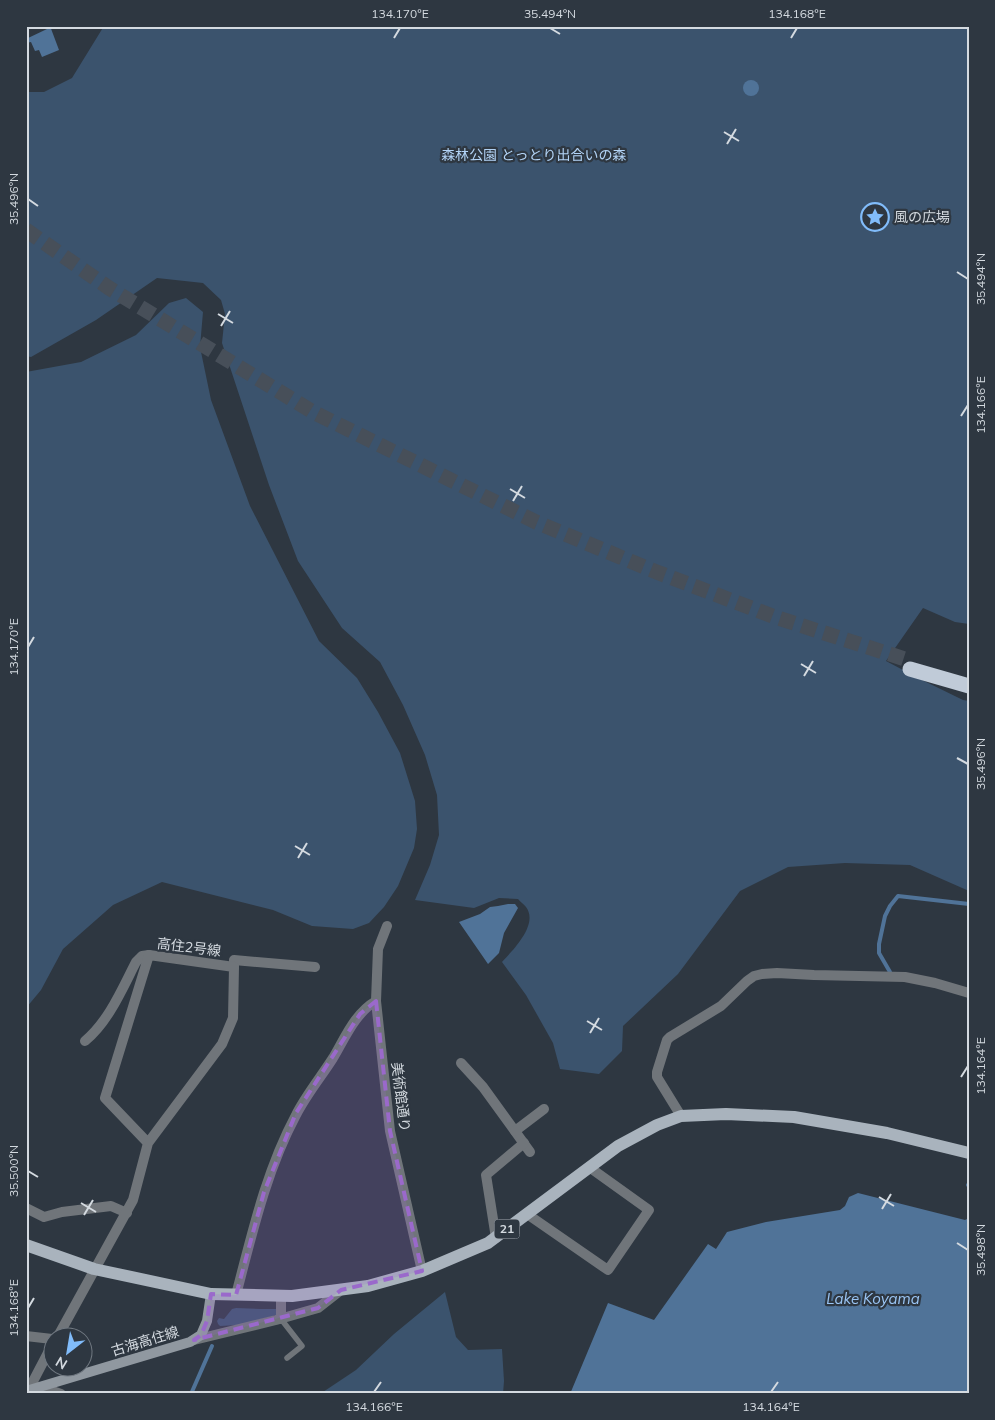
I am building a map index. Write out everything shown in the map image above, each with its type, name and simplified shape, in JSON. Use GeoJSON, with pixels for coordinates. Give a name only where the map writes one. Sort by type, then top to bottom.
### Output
{"type":"FeatureCollection","features":[{"type":"Feature","properties":{"kind":"highway"},"geometry":{"type":"LineString","coordinates":[[969,678],[911,665],[969,686]]}},
{"type":"Feature","properties":{"kind":"main road","name":"21"},"geometry":{"type":"LineString","coordinates":[[26,1245],[94,1269],[211,1294],[292,1296],[368,1286],[422,1271],[488,1243],[618,1146],[680,1116],[726,1114],[794,1118],[887,1133],[969,1153]]}},
{"type":"Feature","properties":{"kind":"street","name":"美術館通り"},"geometry":{"type":"LineString","coordinates":[[387,926],[378,949],[376,1001],[390,1131],[422,1271]]}},
{"type":"Feature","properties":{"kind":"street"},"geometry":{"type":"LineString","coordinates":[[86,1041],[104,1021],[136,962],[142,956],[149,955]]}},
{"type":"Feature","properties":{"kind":"street","name":"高住2号線"},"geometry":{"type":"LineString","coordinates":[[62,1328],[127,1213],[133,1200],[148,1143],[222,1044],[233,1018],[234,967],[149,955],[105,1098],[148,1143]]}},
{"type":"Feature","properties":{"kind":"street"},"geometry":{"type":"LineString","coordinates":[[234,967],[234,960],[315,967]]}},
{"type":"Feature","properties":{"kind":"street"},"geometry":{"type":"LineString","coordinates":[[680,1116],[657,1077],[667,1040],[720,1006],[754,976],[777,972],[814,975],[905,977],[969,993]]}},
{"type":"Feature","properties":{"kind":"street"},"geometry":{"type":"LineString","coordinates":[[236,1295],[264,1192],[284,1139],[296,1114],[352,1026],[367,1006],[376,1001]]}},
{"type":"Feature","properties":{"kind":"street"},"geometry":{"type":"LineString","coordinates":[[461,1063],[483,1087],[530,1152]]}},
{"type":"Feature","properties":{"kind":"street"},"geometry":{"type":"LineString","coordinates":[[515,1131],[544,1109]]}},
{"type":"Feature","properties":{"kind":"street"},"geometry":{"type":"LineString","coordinates":[[496,1238],[486,1175],[524,1143]]}},
{"type":"Feature","properties":{"kind":"street"},"geometry":{"type":"LineString","coordinates":[[527,1214],[608,1270],[649,1210],[589,1168]]}},
{"type":"Feature","properties":{"kind":"street"},"geometry":{"type":"LineString","coordinates":[[26,1208],[44,1217],[70,1211],[111,1206],[127,1213]]}},
{"type":"Feature","properties":{"kind":"street"},"geometry":{"type":"LineString","coordinates":[[194,1340],[318,1308],[341,1290]]}},
{"type":"Feature","properties":{"kind":"street","name":"古海高住線"},"geometry":{"type":"LineString","coordinates":[[27,1391],[194,1340],[201,1335],[207,1321],[211,1294]]}},
{"type":"Feature","properties":{"kind":"street"},"geometry":{"type":"LineString","coordinates":[[281,1296],[281,1319]]}},
{"type":"Feature","properties":{"kind":"street"},"geometry":{"type":"LineString","coordinates":[[26,1336],[42,1338]]}},
{"type":"Feature","properties":{"kind":"street"},"geometry":{"type":"LineString","coordinates":[[27,1391],[42,1363]]}},
{"type":"Feature","properties":{"kind":"street"},"geometry":{"type":"LineString","coordinates":[[41,1387],[61,1394]]}},
{"type":"Feature","properties":{"kind":"lane"},"geometry":{"type":"LineString","coordinates":[[281,1319],[302,1346],[286,1358]]}},
{"type":"Feature","properties":{"kind":"highlighted area"},"geometry":{"type":"Polygon","coordinates":[[[376,1001],[390,1131],[422,1271],[341,1290],[318,1308],[194,1340],[201,1335],[207,1321],[211,1294],[236,1295],[264,1192],[296,1113],[360,1014],[376,1001]]]}},
{"type":"Feature","properties":{"kind":"green space","name":"森林公園 とっとり出合いの森"},"geometry":{"type":"Polygon","coordinates":[[[104,26],[969,26],[969,624],[955,622],[923,608],[886,661],[963,700],[969,701],[969,891],[910,865],[845,863],[788,867],[740,891],[678,974],[623,1026],[622,1051],[599,1074],[560,1069],[553,1043],[526,995],[502,962],[518,944],[527,929],[529,914],[525,906],[518,899],[499,898],[474,908],[415,900],[430,865],[439,835],[437,795],[425,755],[403,705],[380,662],[342,628],[298,561],[269,485],[222,343],[225,314],[221,300],[203,283],[157,278],[96,320],[31,357],[26,356],[26,92],[44,92],[72,78],[104,26]]]}},
{"type":"Feature","properties":{"kind":"green space"},"geometry":{"type":"Polygon","coordinates":[[[186,298],[203,312],[200,347],[211,400],[250,506],[319,641],[357,678],[400,753],[415,801],[417,829],[414,848],[398,886],[384,907],[369,923],[353,929],[312,926],[273,910],[162,882],[113,905],[63,949],[41,990],[26,1008],[26,372],[81,362],[136,335],[169,303],[186,298]]]}},
{"type":"Feature","properties":{"kind":"green space"},"geometry":{"type":"Polygon","coordinates":[[[445,1292],[456,1337],[468,1350],[502,1349],[503,1394],[320,1394],[356,1370],[394,1334],[445,1292]]]}},
{"type":"Feature","properties":{"kind":"green space"},"geometry":{"type":"Polygon","coordinates":[[[232,1309],[276,1309],[276,1315],[239,1325],[220,1326],[218,1324],[219,1318],[224,1319],[232,1309]]]}},
{"type":"Feature","properties":{"kind":"water"},"geometry":{"type":"Polygon","coordinates":[[[46,26],[50,26],[59,50],[42,57],[39,50],[35,51],[31,42],[26,43],[26,39],[47,29],[46,26]]]}},
{"type":"Feature","properties":{"kind":"water"},"geometry":{"type":"Polygon","coordinates":[[[751,80],[757,82],[759,88],[757,94],[751,96],[745,94],[743,88],[745,82],[751,80]]]}},
{"type":"Feature","properties":{"kind":"water"},"geometry":{"type":"Polygon","coordinates":[[[515,904],[518,908],[504,933],[499,953],[488,964],[459,922],[480,914],[490,907],[515,904]]]}},
{"type":"Feature","properties":{"kind":"water","name":"Lake Koyama"},"geometry":{"type":"Polygon","coordinates":[[[858,1193],[965,1220],[969,1218],[969,1394],[570,1394],[608,1303],[654,1320],[708,1244],[716,1249],[727,1232],[766,1222],[840,1210],[845,1206],[849,1197],[858,1193]]]}},
{"type":"Feature","properties":{"kind":"waterway"},"geometry":{"type":"LineString","coordinates":[[890,972],[879,953],[879,944],[885,916],[898,896],[969,904]]}},
{"type":"Feature","properties":{"kind":"waterway"},"geometry":{"type":"LineString","coordinates":[[191,1394],[212,1346]]}},
{"type":"Feature","properties":{"kind":"tunnel"},"geometry":{"type":"LineString","coordinates":[[26,230],[109,288],[313,412],[536,522],[654,571],[775,617],[911,661]]}},
{"type":"Feature","properties":{"kind":"place","name":"風の広場"},"geometry":{"type":"Point","coordinates":[875,217]}}]}
